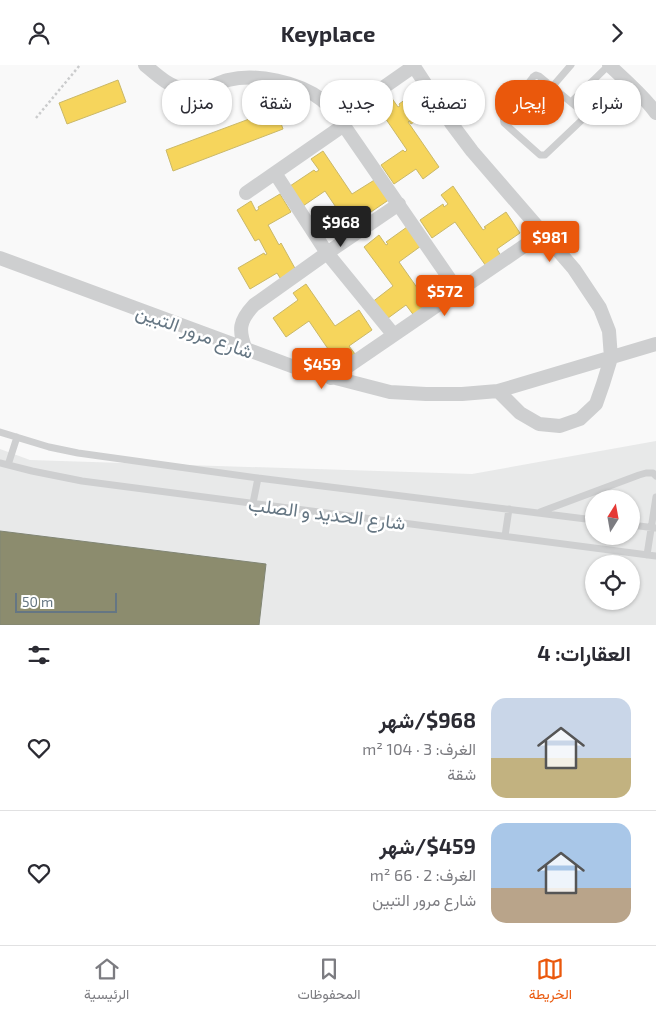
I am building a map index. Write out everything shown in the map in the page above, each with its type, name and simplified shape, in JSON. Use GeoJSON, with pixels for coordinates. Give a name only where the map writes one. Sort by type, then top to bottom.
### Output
{"type":"FeatureCollection","features":[{"type":"Feature","properties":{"kind":"street"},"geometry":{"type":"LineString","coordinates":[[393,80],[413,65],[467,144],[574,269],[600,308],[609,331],[611,358],[604,384],[596,404],[580,419],[560,426],[538,424],[520,413],[498,391]]}},
{"type":"Feature","properties":{"kind":"street"},"geometry":{"type":"LineString","coordinates":[[609,65],[654,104]]}},
{"type":"Feature","properties":{"kind":"street"},"geometry":{"type":"LineString","coordinates":[[148,66],[170,85],[183,89],[209,88],[243,71],[263,79],[306,90],[320,99]]}},
{"type":"Feature","properties":{"kind":"street"},"geometry":{"type":"LineString","coordinates":[[246,193],[275,173],[336,125]]}},
{"type":"Feature","properties":{"kind":"street"},"geometry":{"type":"LineString","coordinates":[[344,125],[458,291]]}},
{"type":"Feature","properties":{"kind":"street"},"geometry":{"type":"LineString","coordinates":[[275,173],[327,253],[394,334]]}},
{"type":"Feature","properties":{"kind":"street"},"geometry":{"type":"LineString","coordinates":[[246,350],[241,338],[241,326],[246,315],[254,305],[399,205]]}},
{"type":"Feature","properties":{"kind":"street"},"geometry":{"type":"LineString","coordinates":[[332,378],[543,233]]}},
{"type":"Feature","properties":{"kind":"street","name":"شارع مرور التبين"},"geometry":{"type":"LineString","coordinates":[[0,258],[298,368],[390,392],[426,395],[498,391],[656,344]]}},
{"type":"Feature","properties":{"kind":"lane"},"geometry":{"type":"LineString","coordinates":[[558,80],[571,65]]}},
{"type":"Feature","properties":{"kind":"lane"},"geometry":{"type":"LineString","coordinates":[[571,102],[609,65]]}},
{"type":"Feature","properties":{"kind":"lane"},"geometry":{"type":"LineString","coordinates":[[531,80],[539,75],[544,80]]}},
{"type":"Feature","properties":{"kind":"lane"},"geometry":{"type":"LineString","coordinates":[[506,125],[540,155],[545,155],[585,116],[584,113],[564,96]]}},
{"type":"Feature","properties":{"kind":"lane","name":"شارع الحديد و الصلب"},"geometry":{"type":"LineString","coordinates":[[0,431],[49,447],[78,453],[258,478],[585,519]]}},
{"type":"Feature","properties":{"kind":"lane"},"geometry":{"type":"LineString","coordinates":[[4,464],[17,437]]}},
{"type":"Feature","properties":{"kind":"lane","name":"شارع الحديد و الصلب"},"geometry":{"type":"LineString","coordinates":[[4,464],[82,481],[656,556]]}},
{"type":"Feature","properties":{"kind":"lane"},"geometry":{"type":"LineString","coordinates":[[537,513],[638,475],[653,473],[656,476]]}},
{"type":"Feature","properties":{"kind":"lane"},"geometry":{"type":"LineString","coordinates":[[253,503],[258,478]]}},
{"type":"Feature","properties":{"kind":"lane"},"geometry":{"type":"LineString","coordinates":[[647,555],[654,528],[656,497]]}},
{"type":"Feature","properties":{"kind":"lane"},"geometry":{"type":"LineString","coordinates":[[506,536],[509,509]]}},
{"type":"Feature","properties":{"kind":"lane"},"geometry":{"type":"LineString","coordinates":[[640,526],[654,528]]}},
{"type":"Feature","properties":{"kind":"path"},"geometry":{"type":"LineString","coordinates":[[36,118],[80,65]]}},
{"type":"Feature","properties":{"kind":"shaded area"},"geometry":{"type":"Polygon","coordinates":[[[656,441],[656,625],[0,625],[0,449],[30,460],[472,474],[656,441]]]}},
{"type":"Feature","properties":{"kind":"building: سكن"},"geometry":{"type":"Polygon","coordinates":[[[118,80],[126,102],[67,124],[59,103],[118,80]]]}},
{"type":"Feature","properties":{"kind":"building: سكن"},"geometry":{"type":"Polygon","coordinates":[[[393,100],[398,107],[400,106],[399,104],[403,101],[403,125],[410,125],[439,167],[423,179],[416,169],[394,184],[381,165],[403,150],[405,152],[407,150],[390,125],[393,125],[393,100]]]}},
{"type":"Feature","properties":{"kind":"building: سكن"},"geometry":{"type":"Polygon","coordinates":[[[242,122],[242,125],[282,125],[283,129],[173,171],[166,150],[242,122]]]}},
{"type":"Feature","properties":{"kind":"building: سكن"},"geometry":{"type":"Polygon","coordinates":[[[323,151],[352,194],[376,179],[390,199],[368,214],[366,210],[364,211],[371,222],[354,234],[325,191],[303,206],[290,186],[314,170],[316,172],[319,170],[311,159],[323,151]]]}},
{"type":"Feature","properties":{"kind":"building: سكن"},"geometry":{"type":"Polygon","coordinates":[[[453,186],[483,230],[486,228],[484,227],[506,212],[520,233],[497,249],[501,256],[486,266],[455,222],[432,238],[420,220],[443,204],[444,207],[448,204],[441,195],[453,186]]]}},
{"type":"Feature","properties":{"kind":"building: سكن"},"geometry":{"type":"Polygon","coordinates":[[[280,194],[291,212],[268,225],[279,245],[281,243],[297,272],[282,281],[277,273],[250,289],[238,268],[264,253],[265,255],[267,254],[259,239],[255,241],[237,210],[251,201],[256,211],[259,209],[258,207],[280,194]]]}},
{"type":"Feature","properties":{"kind":"building: سكن"},"geometry":{"type":"Polygon","coordinates":[[[407,227],[421,246],[399,262],[430,306],[415,317],[406,305],[384,321],[371,303],[393,286],[364,247],[379,235],[386,245],[388,244],[386,242],[407,227]]]}},
{"type":"Feature","properties":{"kind":"building: سكن"},"geometry":{"type":"Polygon","coordinates":[[[306,284],[335,326],[359,310],[372,330],[349,346],[355,354],[339,365],[309,321],[286,337],[273,318],[298,300],[293,293],[306,284]]]}},
{"type":"Feature","properties":{"kind":"building: صناعة"},"geometry":{"type":"Polygon","coordinates":[[[0,531],[266,564],[259,625],[0,625],[0,531]]]}}]}
